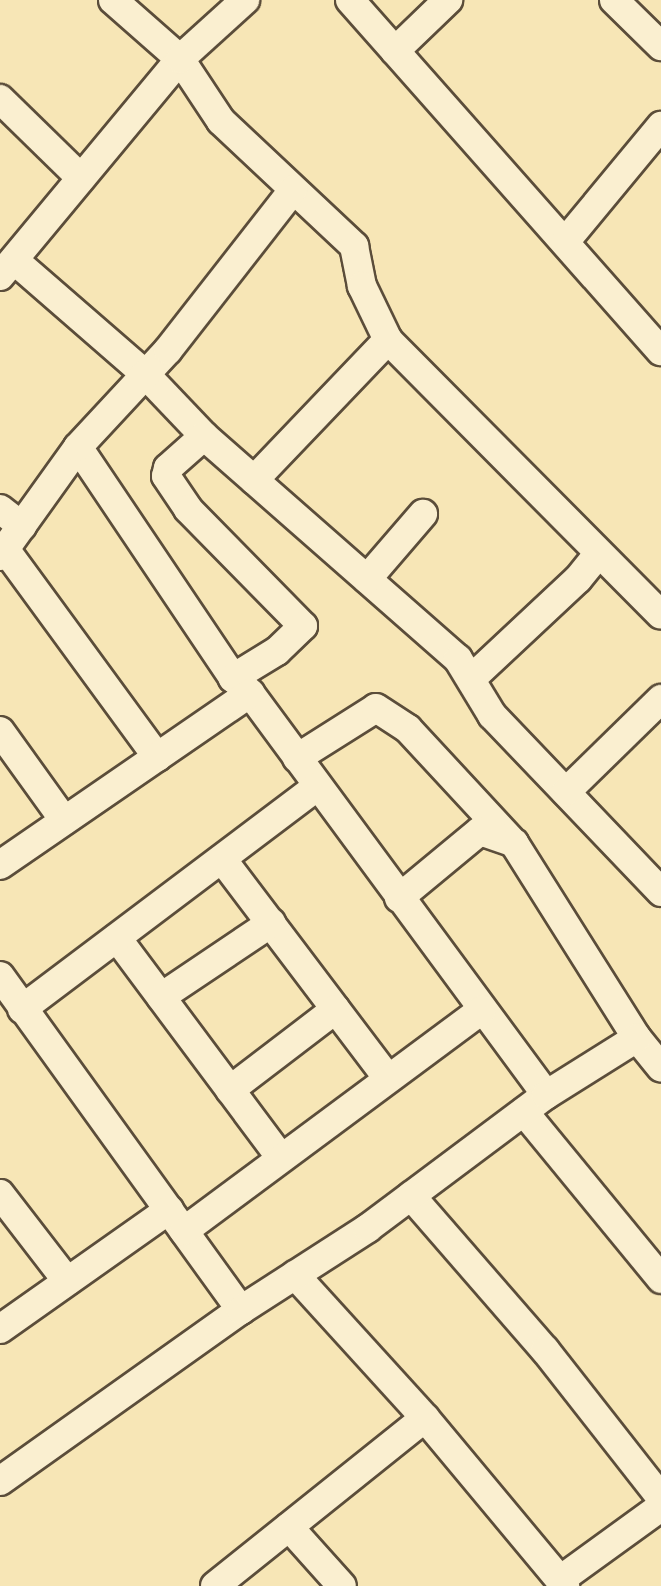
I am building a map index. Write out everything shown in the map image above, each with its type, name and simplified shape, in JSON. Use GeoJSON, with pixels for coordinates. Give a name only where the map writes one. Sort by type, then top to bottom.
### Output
{"type":"FeatureCollection","features":[{"type":"Feature","properties":{"kind":"street"},"geometry":{"type":"LineString","coordinates":[[113,0],[180,59],[221,121],[354,246],[362,286],[388,340],[661,615]]}},
{"type":"Feature","properties":{"kind":"street"},"geometry":{"type":"LineString","coordinates":[[245,0],[180,59],[7,268],[145,374],[204,436],[458,659],[492,715],[660,889]]}},
{"type":"Feature","properties":{"kind":"street"},"geometry":{"type":"LineString","coordinates":[[350,0],[661,351]]}},
{"type":"Feature","properties":{"kind":"street"},"geometry":{"type":"LineString","coordinates":[[395,51],[448,0]]}},
{"type":"Feature","properties":{"kind":"street"},"geometry":{"type":"LineString","coordinates":[[614,0],[661,46]]}},
{"type":"Feature","properties":{"kind":"street"},"geometry":{"type":"LineString","coordinates":[[0,99],[81,178]]}},
{"type":"Feature","properties":{"kind":"street"},"geometry":{"type":"LineString","coordinates":[[565,242],[661,126]]}},
{"type":"Feature","properties":{"kind":"street"},"geometry":{"type":"LineString","coordinates":[[157,757],[3,552],[78,447],[145,374],[293,190]]}},
{"type":"Feature","properties":{"kind":"street"},"geometry":{"type":"LineString","coordinates":[[254,480],[388,340]]}},
{"type":"Feature","properties":{"kind":"street"},"geometry":{"type":"LineString","coordinates":[[0,865],[157,757],[242,685],[303,626],[188,509],[166,476],[168,468],[204,436]]}},
{"type":"Feature","properties":{"kind":"street"},"geometry":{"type":"LineString","coordinates":[[78,447],[242,685],[482,1010],[535,1103],[661,1279]]}},
{"type":"Feature","properties":{"kind":"street"},"geometry":{"type":"LineString","coordinates":[[0,509],[22,526]]}},
{"type":"Feature","properties":{"kind":"street"},"geometry":{"type":"LineString","coordinates":[[367,579],[422,514]]}},
{"type":"Feature","properties":{"kind":"street"},"geometry":{"type":"LineString","coordinates":[[471,679],[578,579],[598,554]]}},
{"type":"Feature","properties":{"kind":"street"},"geometry":{"type":"LineString","coordinates":[[566,792],[661,699]]}},
{"type":"Feature","properties":{"kind":"street"},"geometry":{"type":"LineString","coordinates":[[297,758],[376,708],[408,729],[514,844],[637,1038],[661,1068]]}},
{"type":"Feature","properties":{"kind":"street"},"geometry":{"type":"LineString","coordinates":[[0,731],[64,820]]}},
{"type":"Feature","properties":{"kind":"street"},"geometry":{"type":"LineString","coordinates":[[22,1009],[317,787]]}},
{"type":"Feature","properties":{"kind":"street"},"geometry":{"type":"LineString","coordinates":[[399,898],[480,831],[514,844]]}},
{"type":"Feature","properties":{"kind":"street"},"geometry":{"type":"LineString","coordinates":[[222,859],[387,1076]]}},
{"type":"Feature","properties":{"kind":"street"},"geometry":{"type":"LineString","coordinates":[[162,998],[271,923]]}},
{"type":"Feature","properties":{"kind":"street"},"geometry":{"type":"LineString","coordinates":[[117,937],[280,1157]]}},
{"type":"Feature","properties":{"kind":"street"},"geometry":{"type":"LineString","coordinates":[[1,981],[241,1310]]}},
{"type":"Feature","properties":{"kind":"street"},"geometry":{"type":"LineString","coordinates":[[230,1090],[336,1009]]}},
{"type":"Feature","properties":{"kind":"street"},"geometry":{"type":"LineString","coordinates":[[0,1329],[67,1282],[176,1221],[280,1157],[387,1076],[482,1010]]}},
{"type":"Feature","properties":{"kind":"street"},"geometry":{"type":"LineString","coordinates":[[0,1481],[241,1310],[411,1196],[535,1103],[637,1038]]}},
{"type":"Feature","properties":{"kind":"street"},"geometry":{"type":"LineString","coordinates":[[0,1194],[67,1282]]}},
{"type":"Feature","properties":{"kind":"street"},"geometry":{"type":"LineString","coordinates":[[411,1196],[545,1350],[661,1497]]}},
{"type":"Feature","properties":{"kind":"street"},"geometry":{"type":"LineString","coordinates":[[295,1275],[425,1418],[562,1583],[661,1507]]}},
{"type":"Feature","properties":{"kind":"street"},"geometry":{"type":"LineString","coordinates":[[215,1586],[425,1418]]}},
{"type":"Feature","properties":{"kind":"street"},"geometry":{"type":"LineString","coordinates":[[289,1527],[342,1586]]}}]}
